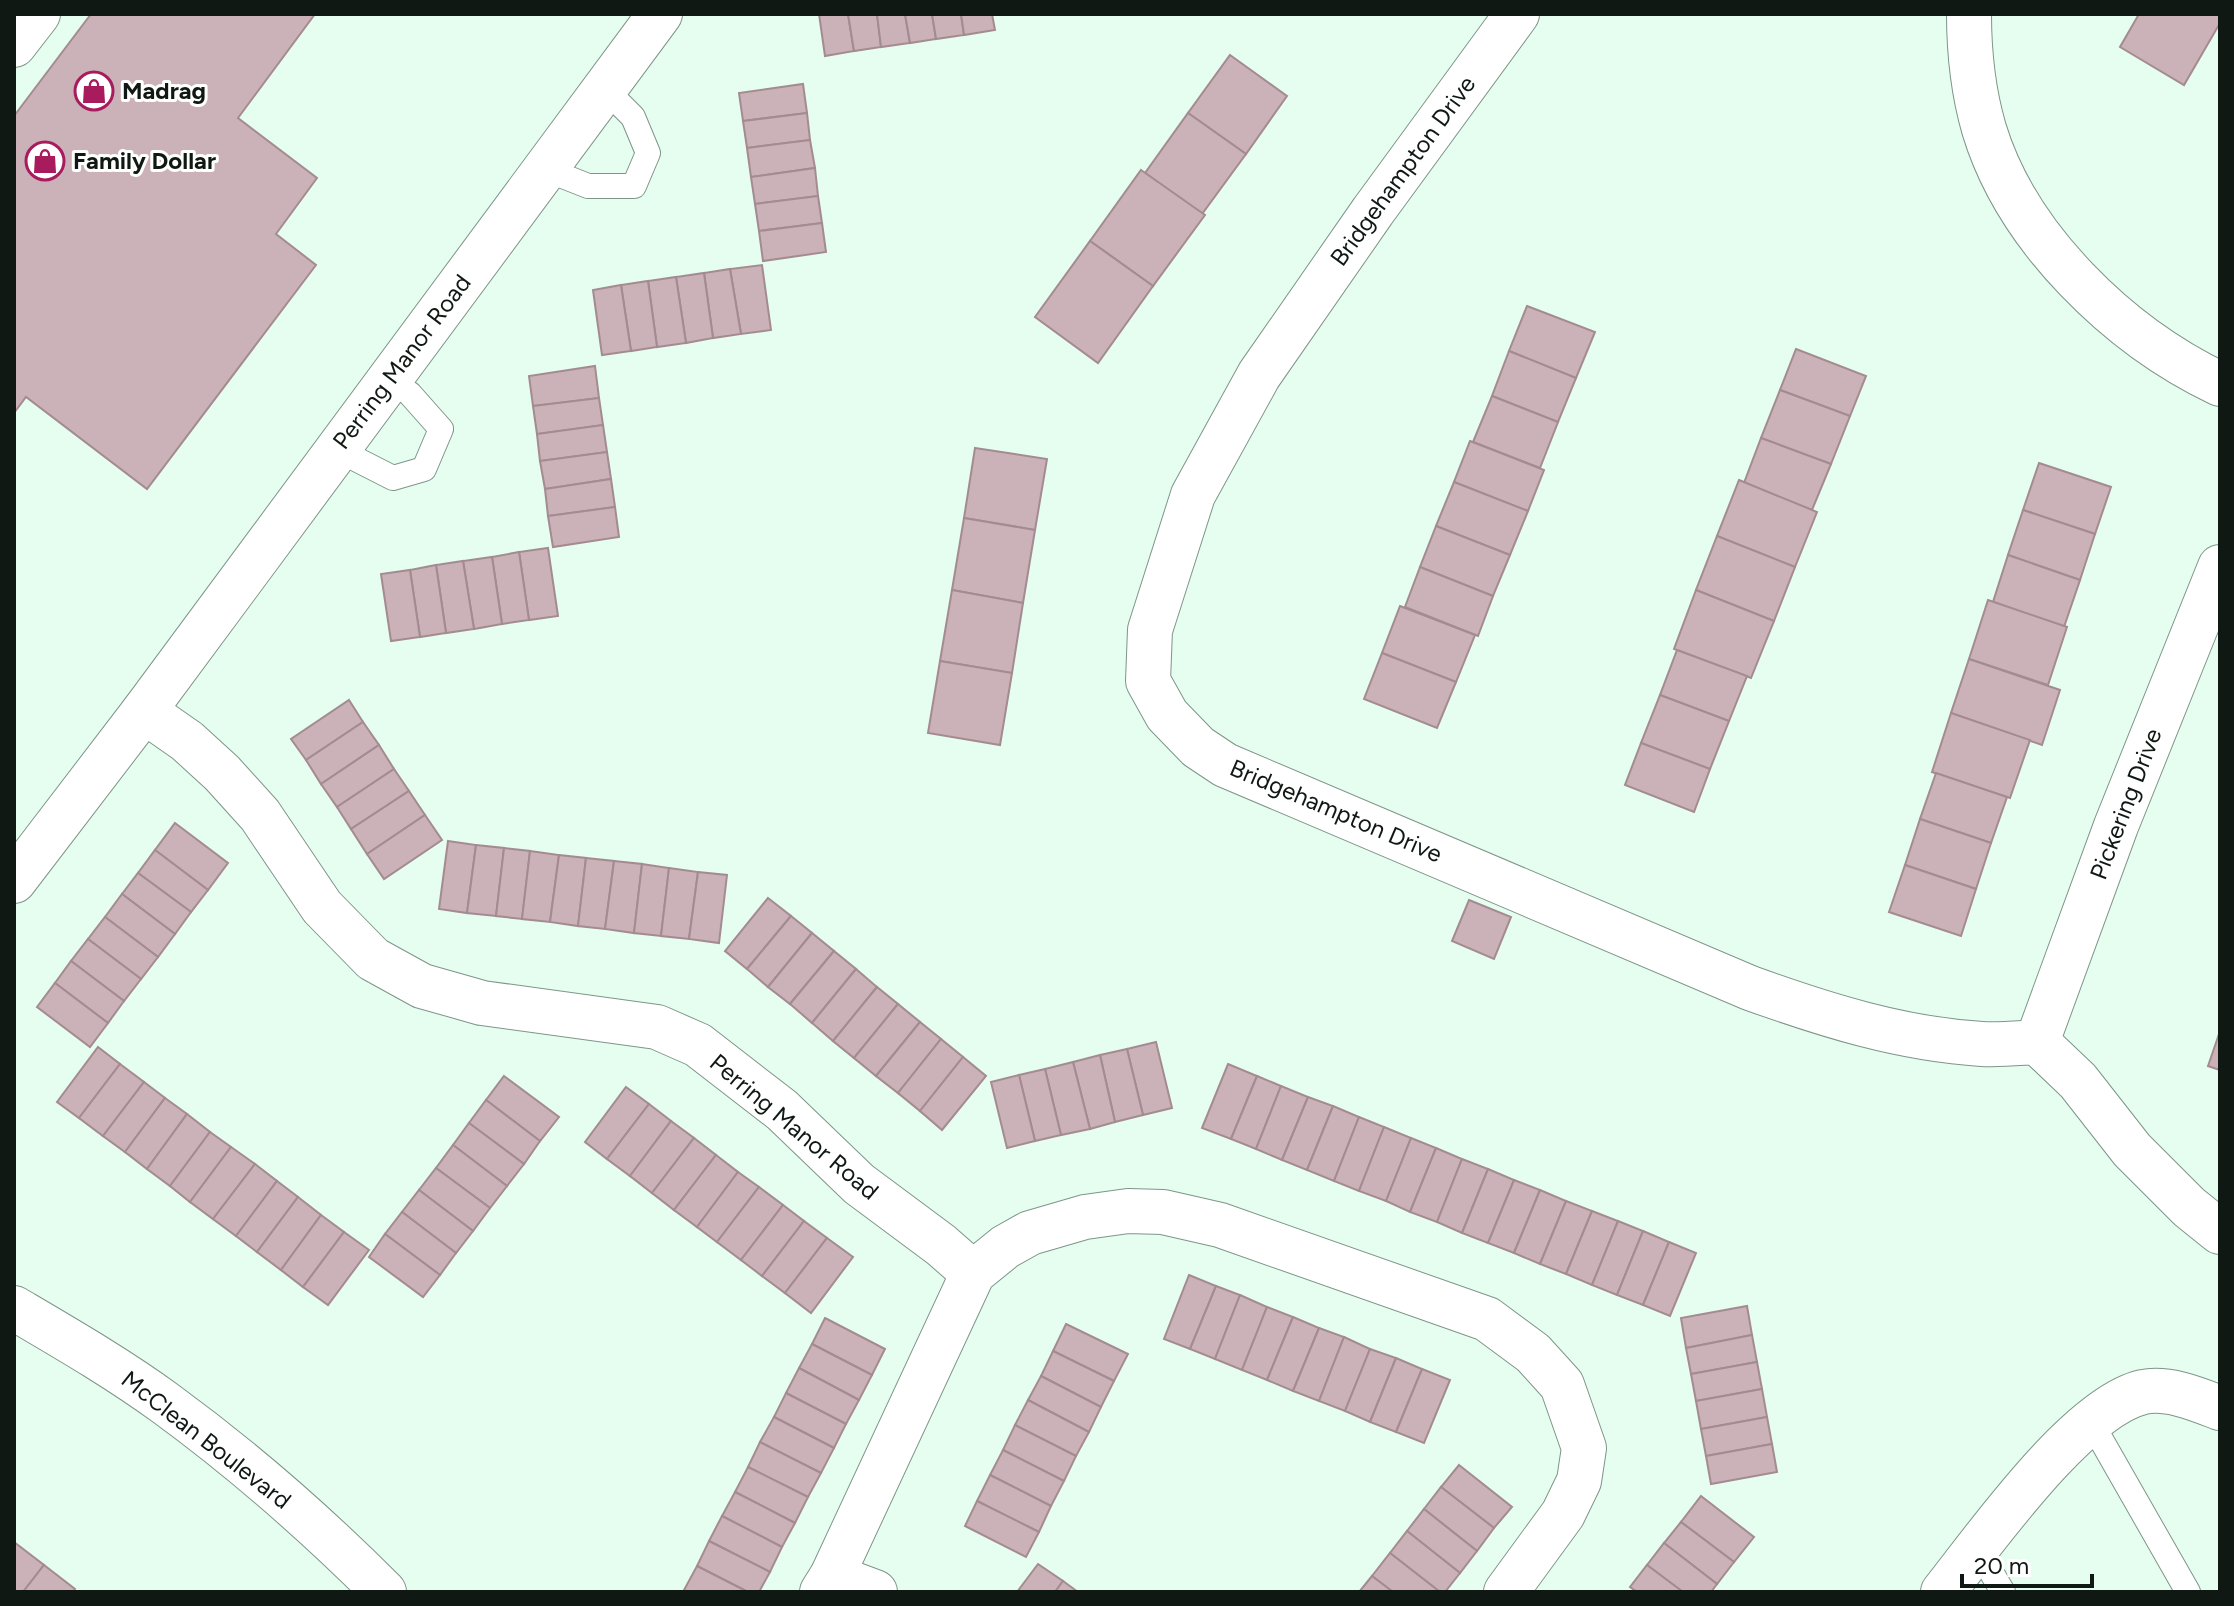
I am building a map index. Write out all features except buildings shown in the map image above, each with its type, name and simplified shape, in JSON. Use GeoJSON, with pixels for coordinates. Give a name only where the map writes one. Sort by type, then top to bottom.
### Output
{"type":"FeatureCollection","features":[{"type":"Feature","properties":{"kind":"street"},"geometry":{"type":"LineString","coordinates":[[14,45],[38,14]]}},
{"type":"Feature","properties":{"kind":"street","name":"Perring Manor Road"},"geometry":{"type":"LineString","coordinates":[[22,853],[144,711],[660,14]]}},
{"type":"Feature","properties":{"kind":"street","name":"Bridgehampton Drive"},"geometry":{"type":"LineString","coordinates":[[1517,14],[1373,211],[1259,375],[1193,495],[1150,630],[1148,681],[1167,715],[1198,747],[1225,765],[1750,988],[1829,1016],[1914,1036],[1983,1044],[2037,1042]]}},
{"type":"Feature","properties":{"kind":"street"},"geometry":{"type":"LineString","coordinates":[[1969,14],[1969,61],[1985,130],[2014,196],[2056,258],[2111,312],[2188,369],[2220,384]]}},
{"type":"Feature","properties":{"kind":"street","name":"Pickering Drive"},"geometry":{"type":"LineString","coordinates":[[2037,1042],[2116,826],[2220,567]]}},
{"type":"Feature","properties":{"kind":"street","name":"Perring Manor Road"},"geometry":{"type":"LineString","coordinates":[[144,711],[187,741],[222,773],[260,815],[322,907],[373,959],[422,986],[482,1003],[657,1027],[698,1045],[782,1110],[859,1184],[973,1273]]}},
{"type":"Feature","properties":{"kind":"street"},"geometry":{"type":"LineString","coordinates":[[2037,1042],[2078,1081],[2132,1150],[2189,1207],[2220,1232]]}},
{"type":"Feature","properties":{"kind":"street"},"geometry":{"type":"LineString","coordinates":[[875,1592],[827,1584],[973,1273],[1005,1247],[1030,1233],[1085,1217],[1128,1211],[1163,1212],[1220,1225],[1487,1319],[1533,1353],[1562,1385],[1584,1448],[1579,1481],[1563,1514],[1506,1592]]}},
{"type":"Feature","properties":{"kind":"street","name":"McClean Boulevard"},"geometry":{"type":"LineString","coordinates":[[14,1308],[164,1402],[251,1470],[339,1547],[384,1592]]}},
{"type":"Feature","properties":{"kind":"street"},"geometry":{"type":"LineString","coordinates":[[1943,1592],[2020,1494],[2091,1422],[2115,1403],[2145,1391],[2179,1394],[2220,1408]]}},
{"type":"Feature","properties":{"kind":"lane"},"geometry":{"type":"LineString","coordinates":[[545,169],[588,186],[634,186],[648,153],[633,117],[605,89]]}},
{"type":"Feature","properties":{"kind":"lane"},"geometry":{"type":"LineString","coordinates":[[338,450],[393,478],[424,469],[441,429],[410,394],[390,379]]}},
{"type":"Feature","properties":{"kind":"lane"},"geometry":{"type":"LineString","coordinates":[[2091,1422],[2188,1592]]}},
{"type":"Feature","properties":{"kind":"lane"},"geometry":{"type":"LineString","coordinates":[[1977,1548],[2003,1592]]}},
{"type":"Feature","properties":{"kind":"place","name":"Madrag"},"geometry":{"type":"Point","coordinates":[94,91]}},
{"type":"Feature","properties":{"kind":"place","name":"Family Dollar"},"geometry":{"type":"Point","coordinates":[45,161]}}]}
